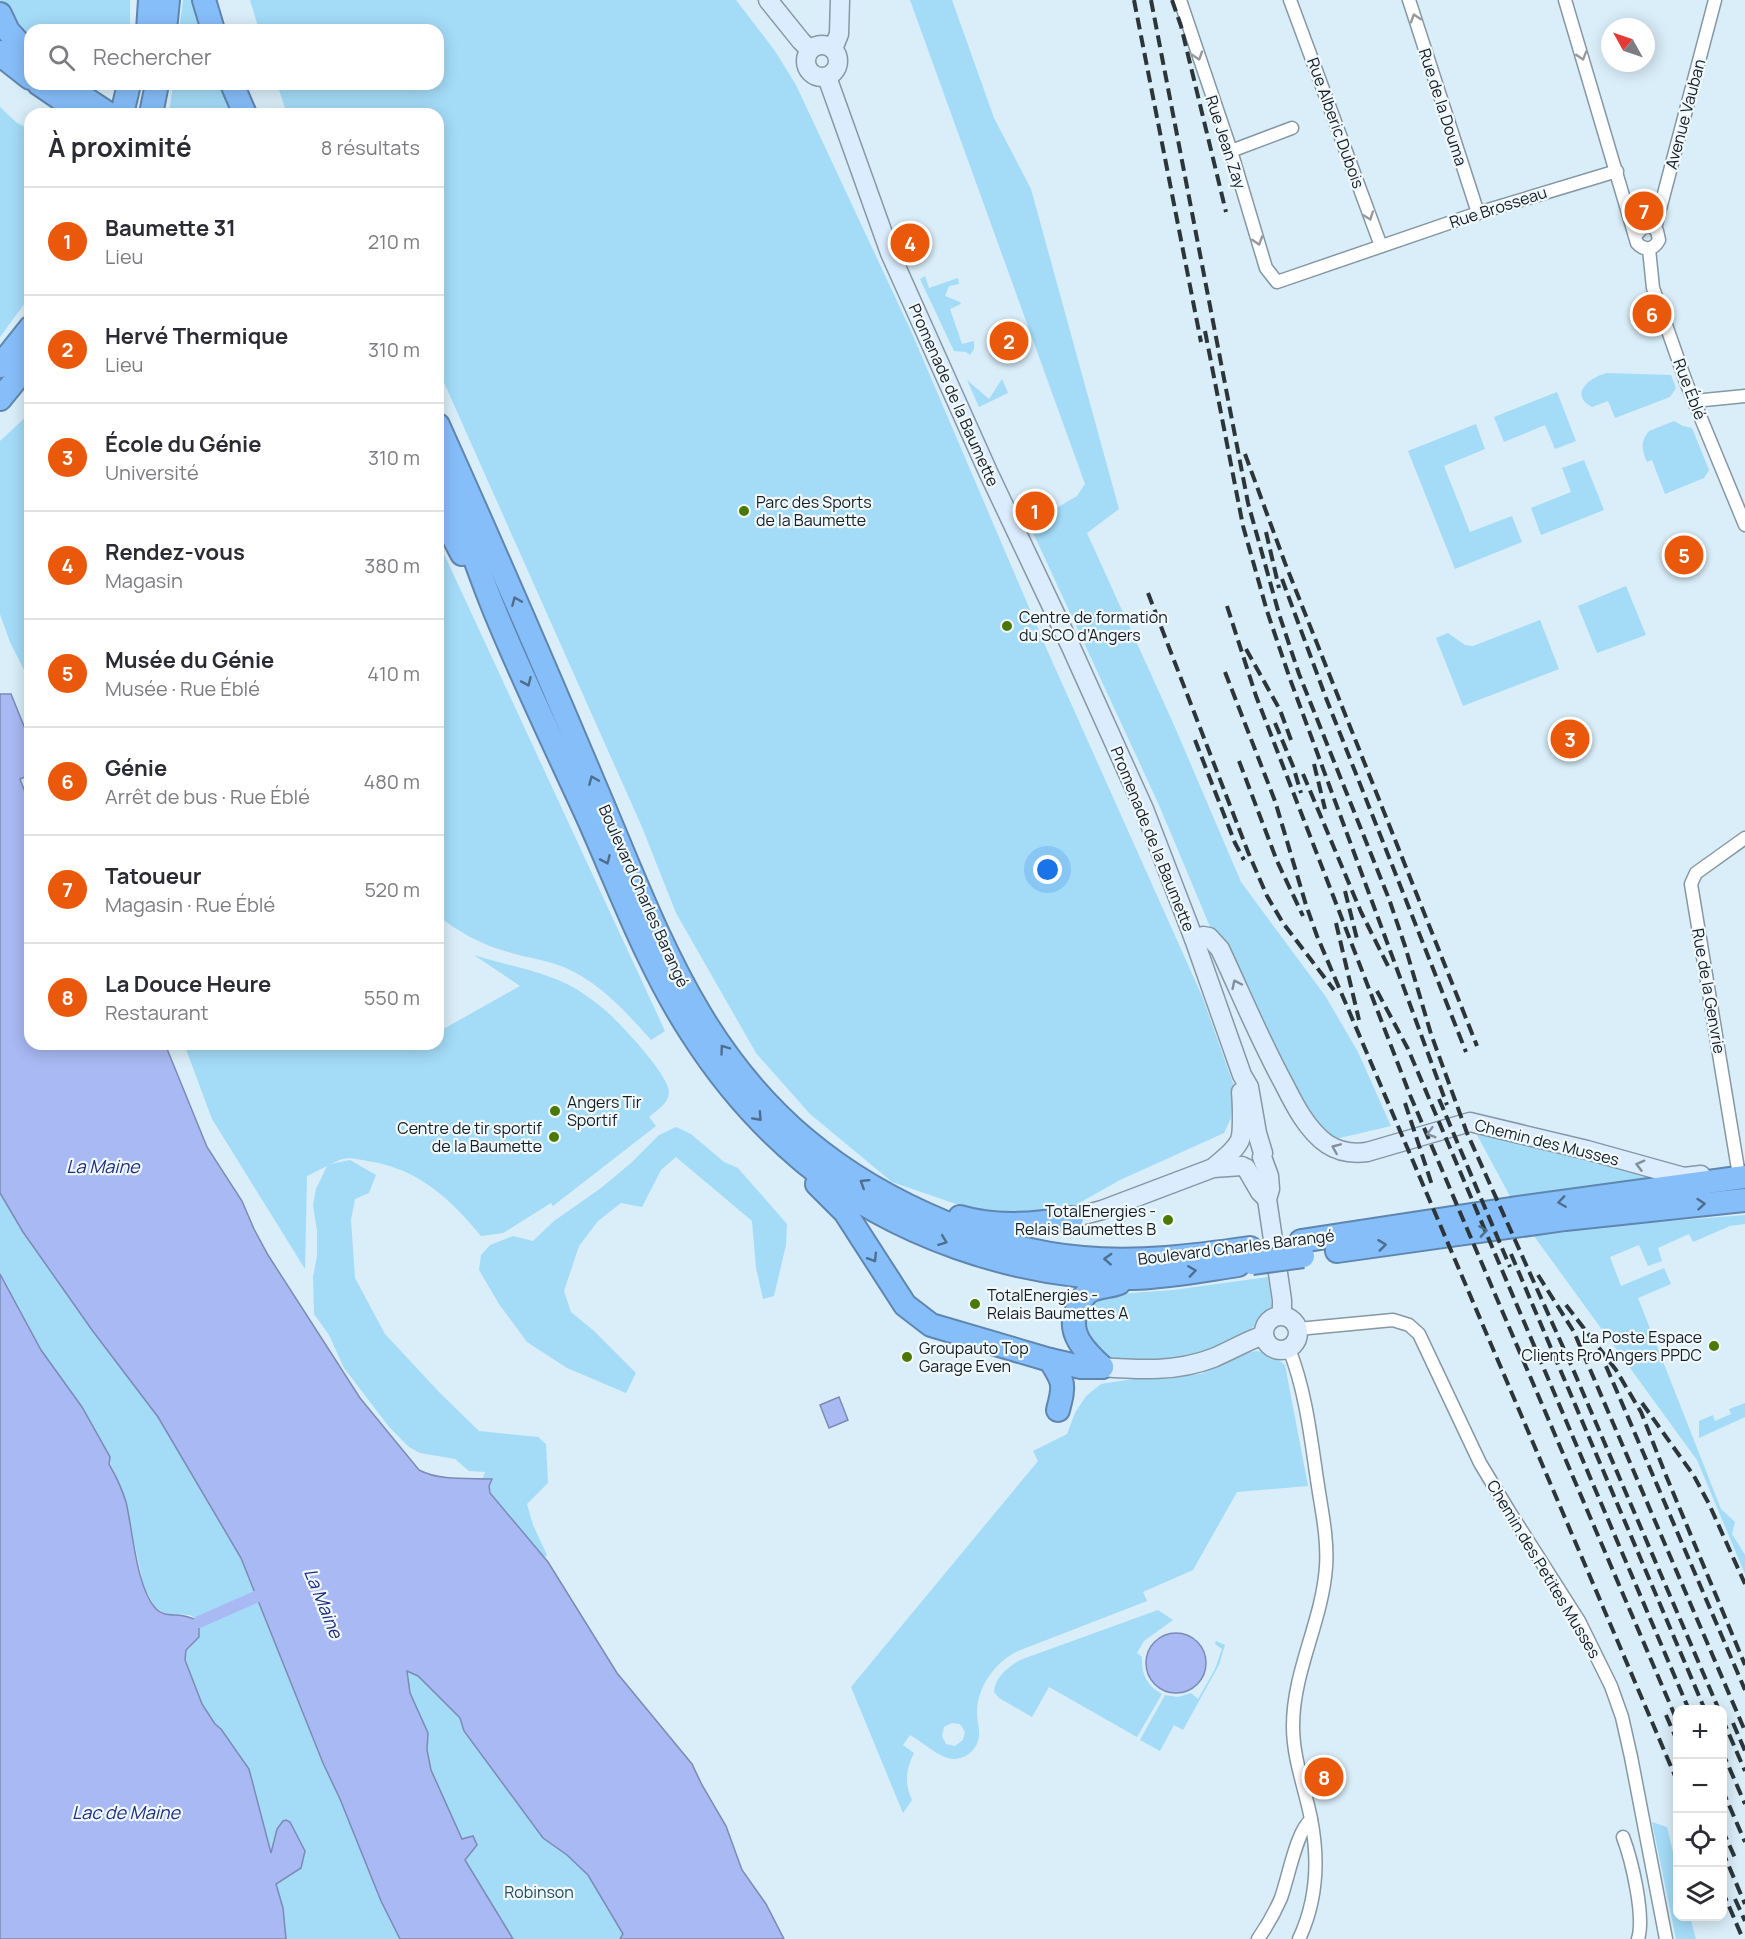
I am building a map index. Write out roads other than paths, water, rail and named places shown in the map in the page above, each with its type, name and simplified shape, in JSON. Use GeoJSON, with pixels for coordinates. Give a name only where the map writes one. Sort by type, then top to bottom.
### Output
{"type":"FeatureCollection","features":[{"type":"Feature","properties":{"kind":"highway"},"geometry":{"type":"LineString","coordinates":[[138,24],[140,0]]}},
{"type":"Feature","properties":{"kind":"highway"},"geometry":{"type":"LineString","coordinates":[[148,24],[150,0]]}},
{"type":"Feature","properties":{"kind":"highway"},"geometry":{"type":"LineString","coordinates":[[166,24],[168,0]]}},
{"type":"Feature","properties":{"kind":"highway"},"geometry":{"type":"LineString","coordinates":[[204,0],[211,24]]}},
{"type":"Feature","properties":{"kind":"highway"},"geometry":{"type":"LineString","coordinates":[[0,14],[8,31],[24,49]]}},
{"type":"Feature","properties":{"kind":"highway"},"geometry":{"type":"LineString","coordinates":[[0,52],[24,73]]}},
{"type":"Feature","properties":{"kind":"highway"},"geometry":{"type":"LineString","coordinates":[[48,90],[74,108]]}},
{"type":"Feature","properties":{"kind":"highway"},"geometry":{"type":"LineString","coordinates":[[72,90],[100,108]]}},
{"type":"Feature","properties":{"kind":"highway"},"geometry":{"type":"LineString","coordinates":[[235,90],[242,108]]}},
{"type":"Feature","properties":{"kind":"highway"},"geometry":{"type":"LineString","coordinates":[[0,366],[24,336]]}},
{"type":"Feature","properties":{"kind":"highway"},"geometry":{"type":"LineString","coordinates":[[0,399],[24,369]]}},
{"type":"Feature","properties":{"kind":"highway"},"geometry":{"type":"LineString","coordinates":[[0,414],[24,388]]}},
{"type":"Feature","properties":{"kind":"highway","name":"Boulevard Charles Barangé"},"geometry":{"type":"LineString","coordinates":[[444,439],[678,975],[701,1016],[738,1069],[780,1117],[809,1144],[880,1193],[969,1232],[1016,1247],[1080,1258],[1125,1260],[1221,1252],[1251,1255]]}},
{"type":"Feature","properties":{"kind":"highway","name":"Boulevard Charles Barangé"},"geometry":{"type":"LineString","coordinates":[[444,470],[494,610],[636,926],[674,1004],[725,1081],[760,1120],[802,1161],[839,1188],[880,1212],[921,1233],[1016,1265],[1057,1272],[1134,1278],[1251,1255],[1302,1248],[1745,1200]]}},
{"type":"Feature","properties":{"kind":"highway"},"geometry":{"type":"LineString","coordinates":[[444,520],[472,575],[494,610]]}},
{"type":"Feature","properties":{"kind":"highway"},"geometry":{"type":"LineString","coordinates":[[802,1161],[808,1176],[845,1212],[905,1305],[932,1325],[1050,1360],[1080,1367],[1102,1367]]}},
{"type":"Feature","properties":{"kind":"highway","name":"Boulevard Charles Barangé"},"geometry":{"type":"LineString","coordinates":[[1302,1248],[1743,1171]]}},
{"type":"Feature","properties":{"kind":"highway"},"geometry":{"type":"LineString","coordinates":[[916,1210],[941,1211],[968,1219],[1002,1224],[1046,1223],[1072,1218]]}},
{"type":"Feature","properties":{"kind":"highway"},"geometry":{"type":"LineString","coordinates":[[1198,1237],[1221,1252]]}},
{"type":"Feature","properties":{"kind":"highway"},"geometry":{"type":"LineString","coordinates":[[1102,1367],[1077,1340],[1074,1317],[1088,1293],[1134,1278]]}},
{"type":"Feature","properties":{"kind":"highway"},"geometry":{"type":"LineString","coordinates":[[1050,1360],[1061,1377],[1063,1391],[1058,1410]]}},
{"type":"Feature","properties":{"kind":"street"},"geometry":{"type":"LineString","coordinates":[[768,0],[810,50]]}},
{"type":"Feature","properties":{"kind":"street"},"geometry":{"type":"LineString","coordinates":[[833,49],[839,34],[840,0]]}},
{"type":"Feature","properties":{"kind":"street","name":"Rue Jean Zay"},"geometry":{"type":"LineString","coordinates":[[1180,0],[1231,151],[1266,268],[1277,282]]}},
{"type":"Feature","properties":{"kind":"street","name":"Rue Alberic Dubois"},"geometry":{"type":"LineString","coordinates":[[1290,0],[1381,246]]}},
{"type":"Feature","properties":{"kind":"street","name":"Rue de la Douma"},"geometry":{"type":"LineString","coordinates":[[1409,0],[1478,213]]}},
{"type":"Feature","properties":{"kind":"street"},"geometry":{"type":"LineString","coordinates":[[1565,0],[1636,235],[1640,246],[1649,249],[1656,246],[1659,239],[1655,228],[1644,226],[1636,235]]}},
{"type":"Feature","properties":{"kind":"street","name":"Avenue Vauban"},"geometry":{"type":"LineString","coordinates":[[1655,228],[1715,0]]}},
{"type":"Feature","properties":{"kind":"street"},"geometry":{"type":"LineString","coordinates":[[821,45],[833,49],[838,56],[838,64],[834,72],[827,77],[817,76],[809,71],[806,59],[810,50],[821,45]]}},
{"type":"Feature","properties":{"kind":"street","name":"Promenade de la Baumette"},"geometry":{"type":"LineString","coordinates":[[827,77],[890,253],[1144,809],[1194,939],[1242,1075],[1249,1087],[1261,1150],[1269,1176],[1270,1189],[1267,1199],[1282,1300],[1282,1315]]}},
{"type":"Feature","properties":{"kind":"street"},"geometry":{"type":"LineString","coordinates":[[1231,151],[1292,128]]}},
{"type":"Feature","properties":{"kind":"street","name":"Rue Brosseau"},"geometry":{"type":"LineString","coordinates":[[1277,282],[1478,213],[1617,171]]}},
{"type":"Feature","properties":{"kind":"street","name":"Rue Éblé"},"geometry":{"type":"LineString","coordinates":[[1649,249],[1653,288],[1694,401],[1745,525]]}},
{"type":"Feature","properties":{"kind":"street"},"geometry":{"type":"LineString","coordinates":[[1694,401],[1745,396]]}},
{"type":"Feature","properties":{"kind":"street","name":"Rue de la Genvrie"},"geometry":{"type":"LineString","coordinates":[[1743,1171],[1691,884],[1693,876],[1700,870],[1745,838]]}},
{"type":"Feature","properties":{"kind":"street","name":"Chemin des Musses"},"geometry":{"type":"LineString","coordinates":[[1194,939],[1209,937],[1220,949],[1263,1045],[1295,1106],[1318,1136],[1339,1150],[1352,1153],[1367,1152],[1470,1122],[1587,1150],[1684,1177],[1743,1171]]}},
{"type":"Feature","properties":{"kind":"street","name":"Promenade de la Baumette"},"geometry":{"type":"LineString","coordinates":[[1242,1075],[1236,1161],[1244,1167],[1267,1199]]}},
{"type":"Feature","properties":{"kind":"street"},"geometry":{"type":"LineString","coordinates":[[1072,1218],[1102,1210],[1213,1168],[1256,1165],[1261,1150],[1248,1138],[1237,1145],[1213,1168]]}},
{"type":"Feature","properties":{"kind":"street"},"geometry":{"type":"LineString","coordinates":[[1282,1315],[1292,1319],[1298,1329],[1297,1340],[1283,1350],[1273,1348],[1264,1335],[1266,1324],[1276,1316],[1282,1315]]}},
{"type":"Feature","properties":{"kind":"street","name":"Chemin des Petites Musses"},"geometry":{"type":"LineString","coordinates":[[1298,1329],[1393,1320],[1409,1324],[1419,1334],[1480,1463],[1579,1621],[1611,1686],[1622,1718],[1631,1757],[1666,1939]]}},
{"type":"Feature","properties":{"kind":"street"},"geometry":{"type":"LineString","coordinates":[[1102,1367],[1148,1370],[1183,1366],[1212,1358],[1264,1335]]}},
{"type":"Feature","properties":{"kind":"street"},"geometry":{"type":"LineString","coordinates":[[1288,1348],[1295,1364],[1309,1428],[1323,1518],[1326,1566],[1318,1611],[1299,1675],[1294,1709],[1294,1744],[1315,1844],[1316,1880],[1299,1939]]}},
{"type":"Feature","properties":{"kind":"street"},"geometry":{"type":"LineString","coordinates":[[1258,1939],[1280,1899],[1296,1848],[1306,1823],[1311,1820]]}},
{"type":"Feature","properties":{"kind":"street"},"geometry":{"type":"LineString","coordinates":[[1623,1837],[1629,1854],[1639,1908],[1641,1929],[1638,1939]]}},
{"type":"Feature","properties":{"kind":"street"},"geometry":{"type":"LineString","coordinates":[[1296,1848],[1304,1844],[1315,1844]]}},
{"type":"Feature","properties":{"kind":"water","name":"La Maine"},"geometry":{"type":"Polygon","coordinates":[[[0,694],[11,694],[24,726],[24,777],[20,779],[24,789],[24,1050],[167,1050],[207,1147],[242,1201],[268,1255],[360,1398],[419,1470],[436,1476],[492,1479],[489,1486],[490,1493],[548,1562],[617,1673],[692,1764],[726,1826],[742,1870],[766,1904],[784,1939],[620,1939],[623,1934],[588,1875],[567,1855],[543,1838],[464,1731],[460,1718],[418,1676],[407,1671],[410,1693],[428,1733],[427,1750],[431,1770],[462,1839],[473,1836],[477,1845],[465,1860],[513,1939],[400,1939],[381,1901],[323,1763],[241,1558],[158,1417],[92,1330],[23,1232],[0,1193],[0,694]]]}},
{"type":"Feature","properties":{"kind":"water","name":"Lac de Maine"},"geometry":{"type":"Polygon","coordinates":[[[0,1274],[41,1350],[82,1407],[110,1457],[109,1464],[126,1502],[136,1558],[149,1599],[160,1612],[188,1617],[199,1622],[199,1637],[186,1650],[185,1660],[202,1704],[249,1769],[271,1853],[277,1829],[286,1820],[290,1822],[305,1851],[301,1868],[276,1884],[283,1908],[286,1939],[0,1939],[0,1274]]]}},
{"type":"Feature","properties":{"kind":"water"},"geometry":{"type":"Polygon","coordinates":[[[839,1397],[848,1420],[829,1428],[820,1405],[839,1397]]]}},
{"type":"Feature","properties":{"kind":"water"},"geometry":{"type":"Polygon","coordinates":[[[1176,1633],[1193,1638],[1201,1646],[1206,1663],[1201,1680],[1193,1688],[1176,1693],[1159,1688],[1151,1680],[1146,1663],[1151,1646],[1159,1638],[1176,1633]]]}},
{"type":"Feature","properties":{"kind":"waterway"},"geometry":{"type":"LineString","coordinates":[[199,1622],[269,1591]]}},
{"type":"Feature","properties":{"kind":"railway"},"geometry":{"type":"LineString","coordinates":[[1134,0],[1201,342]]}},
{"type":"Feature","properties":{"kind":"railway"},"geometry":{"type":"LineString","coordinates":[[1151,0],[1248,503],[1279,614],[1299,674],[1389,899],[1431,1034],[1467,1133],[1572,1367],[1717,1705]]}},
{"type":"Feature","properties":{"kind":"railway"},"geometry":{"type":"LineString","coordinates":[[1172,0],[1181,26],[1226,212]]}},
{"type":"Feature","properties":{"kind":"railway"},"geometry":{"type":"LineString","coordinates":[[1205,331],[1243,526],[1267,611],[1447,1105]]}},
{"type":"Feature","properties":{"kind":"railway"},"geometry":{"type":"LineString","coordinates":[[1245,454],[1285,563],[1477,1046]]}},
{"type":"Feature","properties":{"kind":"railway"},"geometry":{"type":"LineString","coordinates":[[1266,532],[1279,588]]}},
{"type":"Feature","properties":{"kind":"railway"},"geometry":{"type":"LineString","coordinates":[[1282,579],[1326,698],[1466,1052]]}},
{"type":"Feature","properties":{"kind":"railway"},"geometry":{"type":"LineString","coordinates":[[1148,593],[1267,896],[1283,923],[1334,990]]}},
{"type":"Feature","properties":{"kind":"railway"},"geometry":{"type":"LineString","coordinates":[[1227,606],[1256,696],[1410,1095],[1673,1711]]}},
{"type":"Feature","properties":{"kind":"railway"},"geometry":{"type":"LineString","coordinates":[[1246,649],[1280,710],[1291,740]]}},
{"type":"Feature","properties":{"kind":"railway"},"geometry":{"type":"LineString","coordinates":[[1225,672],[1275,801],[1317,936],[1673,1771]]}},
{"type":"Feature","properties":{"kind":"railway"},"geometry":{"type":"LineString","coordinates":[[1275,723],[1293,766],[1301,793]]}},
{"type":"Feature","properties":{"kind":"railway"},"geometry":{"type":"LineString","coordinates":[[1195,740],[1235,843],[1244,860]]}},
{"type":"Feature","properties":{"kind":"railway"},"geometry":{"type":"LineString","coordinates":[[1239,761],[1277,861],[1303,916]]}},
{"type":"Feature","properties":{"kind":"railway"},"geometry":{"type":"LineString","coordinates":[[1314,764],[1325,809]]}},
{"type":"Feature","properties":{"kind":"railway"},"geometry":{"type":"LineString","coordinates":[[1303,774],[1361,912],[1388,966]]}},
{"type":"Feature","properties":{"kind":"railway"},"geometry":{"type":"LineString","coordinates":[[1345,891],[1358,943]]}},
{"type":"Feature","properties":{"kind":"railway"},"geometry":{"type":"LineString","coordinates":[[1336,923],[1359,1020]]}},
{"type":"Feature","properties":{"kind":"railway"},"geometry":{"type":"LineString","coordinates":[[1377,991],[1408,1049],[1687,1705]]}},
{"type":"Feature","properties":{"kind":"railway"},"geometry":{"type":"LineString","coordinates":[[1439,1099],[1510,1267]]}},
{"type":"Feature","properties":{"kind":"railway"},"geometry":{"type":"LineString","coordinates":[[1405,1103],[1432,1185]]}},
{"type":"Feature","properties":{"kind":"railway"},"geometry":{"type":"LineString","coordinates":[[1511,1254],[1703,1705]]}},
{"type":"Feature","properties":{"kind":"railway"},"geometry":{"type":"LineString","coordinates":[[1538,1275],[1574,1332],[1745,1731]]}},
{"type":"Feature","properties":{"kind":"railway"},"geometry":{"type":"LineString","coordinates":[[1566,1305],[1616,1370],[1641,1412],[1745,1665]]}},
{"type":"Feature","properties":{"kind":"railway"},"geometry":{"type":"LineString","coordinates":[[1606,1366],[1745,1690]]}},
{"type":"Feature","properties":{"kind":"railway"},"geometry":{"type":"LineString","coordinates":[[1642,1403],[1694,1476],[1745,1584]]}},
{"type":"Feature","properties":{"kind":"railway"},"geometry":{"type":"LineString","coordinates":[[1666,1715],[1673,1731]]}},
{"type":"Feature","properties":{"kind":"railway"},"geometry":{"type":"LineString","coordinates":[[1733,1723],[1745,1751]]}},
{"type":"Feature","properties":{"kind":"railway"},"geometry":{"type":"LineString","coordinates":[[1727,1730],[1745,1771]]}},
{"type":"Feature","properties":{"kind":"railway"},"geometry":{"type":"LineString","coordinates":[[1725,1759],[1745,1804]]}},
{"type":"Feature","properties":{"kind":"railway"},"geometry":{"type":"LineString","coordinates":[[1727,1801],[1745,1842]]}},
{"type":"Feature","properties":{"kind":"railway"},"geometry":{"type":"LineString","coordinates":[[1727,1840],[1736,1860]]}},
{"type":"Feature","properties":{"kind":"railway"},"geometry":{"type":"LineString","coordinates":[[1727,1862],[1745,1904]]}},
{"type":"Feature","properties":{"kind":"railway"},"geometry":{"type":"LineString","coordinates":[[1735,1899],[1745,1921]]}},
{"type":"Feature","properties":{"kind":"railway"},"geometry":{"type":"LineString","coordinates":[[1727,1902],[1743,1939]]}},
{"type":"Feature","properties":{"kind":"place","name":"Tatoueur"},"geometry":{"type":"Point","coordinates":[1644,211]}},
{"type":"Feature","properties":{"kind":"place","name":"Rendez-vous"},"geometry":{"type":"Point","coordinates":[910,243]}},
{"type":"Feature","properties":{"kind":"place","name":"Génie"},"geometry":{"type":"Point","coordinates":[1652,314]}},
{"type":"Feature","properties":{"kind":"place","name":"Hervé Thermique"},"geometry":{"type":"Point","coordinates":[1009,341]}},
{"type":"Feature","properties":{"kind":"place","name":"Parc des Sports de la Baumette"},"geometry":{"type":"Point","coordinates":[744,511]}},
{"type":"Feature","properties":{"kind":"place","name":"Baumette 31"},"geometry":{"type":"Point","coordinates":[1035,511]}},
{"type":"Feature","properties":{"kind":"place","name":"Musée du Génie"},"geometry":{"type":"Point","coordinates":[1684,555]}},
{"type":"Feature","properties":{"kind":"place","name":"Centre de formation du SCO d’Angers"},"geometry":{"type":"Point","coordinates":[1007,626]}},
{"type":"Feature","properties":{"kind":"place","name":"École du Génie"},"geometry":{"type":"Point","coordinates":[1570,739]}},
{"type":"Feature","properties":{"kind":"place","name":"Angers Tir Sportif"},"geometry":{"type":"Point","coordinates":[555,1111]}},
{"type":"Feature","properties":{"kind":"place","name":"Centre de tir sportif de la Baumette"},"geometry":{"type":"Point","coordinates":[554,1137]}},
{"type":"Feature","properties":{"kind":"place","name":"TotalEnergies - Relais Baumettes B"},"geometry":{"type":"Point","coordinates":[1168,1220]}},
{"type":"Feature","properties":{"kind":"place","name":"TotalEnergies - Relais Baumettes A"},"geometry":{"type":"Point","coordinates":[975,1304]}},
{"type":"Feature","properties":{"kind":"place","name":"La Poste Espace Clients Pro Angers PPDC"},"geometry":{"type":"Point","coordinates":[1714,1346]}},
{"type":"Feature","properties":{"kind":"place","name":"Groupauto Top Garage Even"},"geometry":{"type":"Point","coordinates":[907,1357]}},
{"type":"Feature","properties":{"kind":"place","name":"La Douce Heure"},"geometry":{"type":"Point","coordinates":[1324,1777]}},
{"type":"Feature","properties":{"kind":"park label","name":"Robinson"},"geometry":{"type":"Point","coordinates":[539,1892]}}]}
